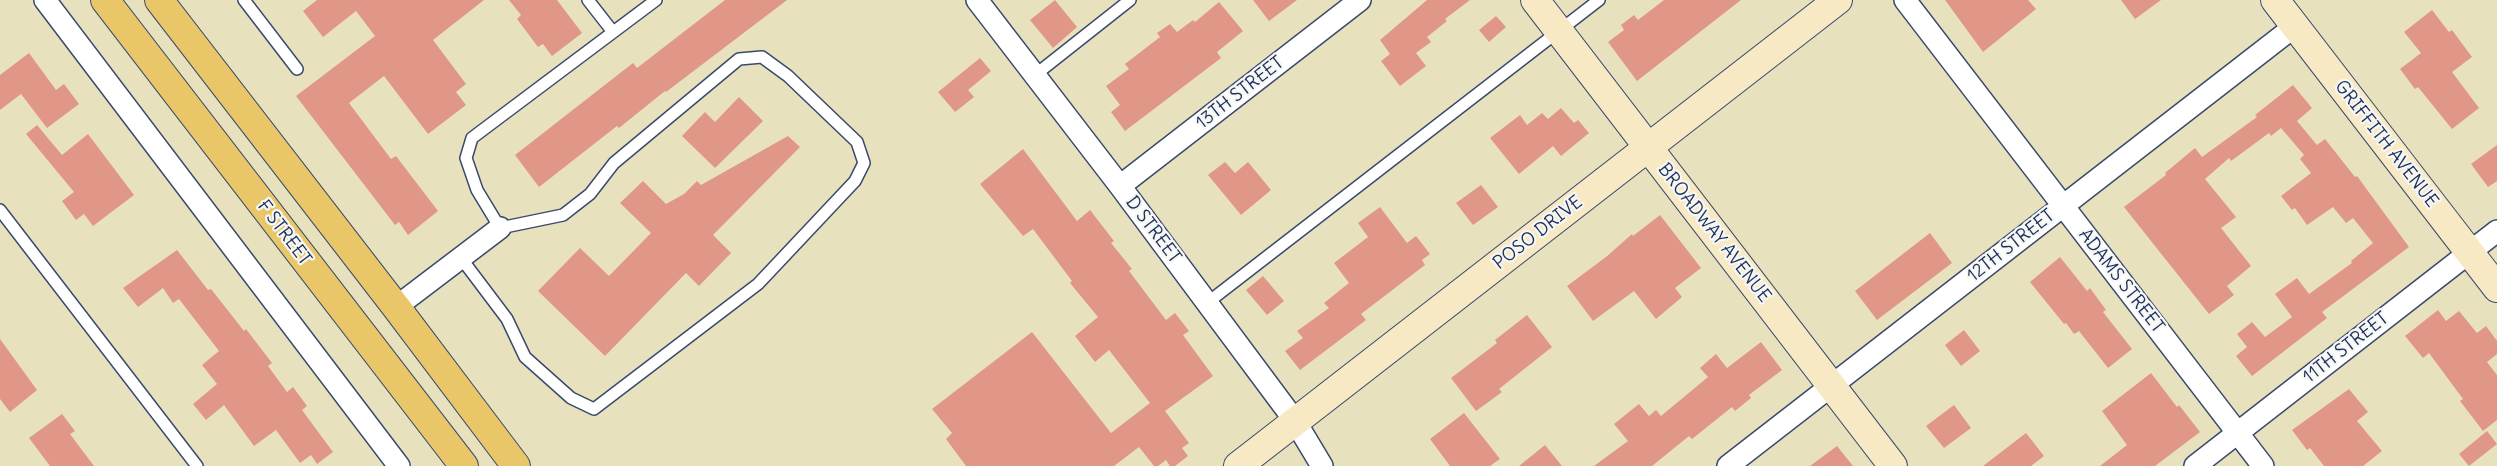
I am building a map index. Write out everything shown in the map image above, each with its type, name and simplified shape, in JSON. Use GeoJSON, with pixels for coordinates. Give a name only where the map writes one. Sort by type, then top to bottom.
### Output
{"type":"FeatureCollection","features":[{"type":"Feature","properties":{"kind":"main road","name":"F STREET"},"geometry":{"type":"LineString","coordinates":[[106,0],[464,466]]}},
{"type":"Feature","properties":{"kind":"main road"},"geometry":{"type":"LineString","coordinates":[[159,0],[516,466]]}},
{"type":"Feature","properties":{"kind":"main road","name":"BROADWAY AVENUE"},"geometry":{"type":"LineString","coordinates":[[1535,0],[1893,466]]}},
{"type":"Feature","properties":{"kind":"main road","name":"POSO DRIVE"},"geometry":{"type":"LineString","coordinates":[[1238,466],[1838,0]]}},
{"type":"Feature","properties":{"kind":"main road","name":"GRIFFITH AVENUE"},"geometry":{"type":"LineString","coordinates":[[2275,0],[2497,288]]}},
{"type":"Feature","properties":{"kind":"street"},"geometry":{"type":"LineString","coordinates":[[44,0],[399,466]]}},
{"type":"Feature","properties":{"kind":"street","name":"D STREET"},"geometry":{"type":"LineString","coordinates":[[977,0],[1120,186],[1296,422],[1322,466]]}},
{"type":"Feature","properties":{"kind":"street","name":"13TH STREET"},"geometry":{"type":"LineString","coordinates":[[1120,186],[1360,0]]}},
{"type":"Feature","properties":{"kind":"street","name":"ADAMS STREET"},"geometry":{"type":"LineString","coordinates":[[1905,0],[2264,466]]}},
{"type":"Feature","properties":{"kind":"street","name":"12TH STREET"},"geometry":{"type":"LineString","coordinates":[[1728,466],[2295,26]]}},
{"type":"Feature","properties":{"kind":"street"},"geometry":{"type":"LineString","coordinates":[[396,307],[500,228]]}},
{"type":"Feature","properties":{"kind":"street","name":"11TH STREET"},"geometry":{"type":"LineString","coordinates":[[2195,466],[2497,231]]}},
{"type":"Feature","properties":{"kind":"lane"},"geometry":{"type":"LineString","coordinates":[[244,0],[297,69]]}},
{"type":"Feature","properties":{"kind":"lane"},"geometry":{"type":"LineString","coordinates":[[588,0],[613,32]]}},
{"type":"Feature","properties":{"kind":"lane"},"geometry":{"type":"LineString","coordinates":[[460,258],[507,319],[525,357],[570,398],[594,409],[758,284],[856,181],[864,162],[857,142],[788,76],[762,57],[739,59],[614,163],[590,194],[563,215],[500,228],[477,190],[466,158],[472,138],[656,0]]}},
{"type":"Feature","properties":{"kind":"lane"},"geometry":{"type":"LineString","coordinates":[[1035,75],[1130,0]]}},
{"type":"Feature","properties":{"kind":"lane"},"geometry":{"type":"LineString","coordinates":[[1207,303],[1599,0]]}},
{"type":"Feature","properties":{"kind":"lane"},"geometry":{"type":"LineString","coordinates":[[0,210],[197,466]]}},
{"type":"Feature","properties":{"kind":"building"},"geometry":{"type":"Polygon","coordinates":[[[317,0],[484,0],[433,40],[466,84],[456,92],[466,105],[428,134],[384,76],[349,103],[391,159],[396,156],[438,211],[408,235],[399,222],[395,225],[296,96],[375,36],[356,11],[323,37],[303,11],[317,0]]]}},
{"type":"Feature","properties":{"kind":"building"},"geometry":{"type":"Polygon","coordinates":[[[509,0],[557,0],[582,33],[552,56],[543,44],[538,47],[517,19],[521,15],[509,0]]]}},
{"type":"Feature","properties":{"kind":"building"},"geometry":{"type":"Polygon","coordinates":[[[725,0],[787,0],[665,91],[619,128],[617,126],[539,187],[515,155],[633,63],[637,68],[725,0]]]}},
{"type":"Feature","properties":{"kind":"building"},"geometry":{"type":"Polygon","coordinates":[[[1055,0],[1077,27],[1053,48],[1030,20],[1055,0]]]}},
{"type":"Feature","properties":{"kind":"building"},"geometry":{"type":"Polygon","coordinates":[[[1253,0],[1297,0],[1269,21],[1253,0]]]}},
{"type":"Feature","properties":{"kind":"building"},"geometry":{"type":"Polygon","coordinates":[[[1427,0],[1470,0],[1445,19],[1447,21],[1427,37],[1431,42],[1416,53],[1426,66],[1400,86],[1381,61],[1390,54],[1380,40],[1427,0]]]}},
{"type":"Feature","properties":{"kind":"building"},"geometry":{"type":"Polygon","coordinates":[[[1664,0],[1741,0],[1637,81],[1608,42],[1624,30],[1621,25],[1634,15],[1638,20],[1664,0]]]}},
{"type":"Feature","properties":{"kind":"building"},"geometry":{"type":"Polygon","coordinates":[[[1945,0],[2028,0],[2036,9],[1983,52],[1945,0]]]}},
{"type":"Feature","properties":{"kind":"building"},"geometry":{"type":"Polygon","coordinates":[[[2121,0],[2161,0],[2135,19],[2121,0]]]}},
{"type":"Feature","properties":{"kind":"building"},"geometry":{"type":"Polygon","coordinates":[[[1219,2],[1243,31],[1217,52],[1221,58],[1125,131],[1111,112],[1120,105],[1106,86],[1129,69],[1125,64],[1160,37],[1157,33],[1170,24],[1177,32],[1193,20],[1195,22],[1219,2]]]}},
{"type":"Feature","properties":{"kind":"building"},"geometry":{"type":"Polygon","coordinates":[[[2432,10],[2449,32],[2452,30],[2472,57],[2452,72],[2479,108],[2452,129],[2418,87],[2415,89],[2400,69],[2421,53],[2404,32],[2432,10]]]}},
{"type":"Feature","properties":{"kind":"building"},"geometry":{"type":"Polygon","coordinates":[[[1496,16],[1506,27],[1489,42],[1479,30],[1496,16]]]}},
{"type":"Feature","properties":{"kind":"building"},"geometry":{"type":"Polygon","coordinates":[[[29,53],[56,90],[64,84],[79,104],[47,128],[21,94],[0,110],[0,75],[29,53]]]}},
{"type":"Feature","properties":{"kind":"building"},"geometry":{"type":"Polygon","coordinates":[[[980,58],[991,71],[968,90],[974,97],[955,112],[938,92],[980,58]]]}},
{"type":"Feature","properties":{"kind":"building"},"geometry":{"type":"Polygon","coordinates":[[[2293,85],[2312,108],[2297,121],[2317,145],[2325,139],[2355,177],[2357,176],[2409,247],[2322,312],[2327,318],[2252,376],[2236,356],[2247,347],[2237,334],[2252,322],[2265,337],[2292,317],[2275,294],[2297,278],[2309,294],[2352,263],[2351,261],[2373,243],[2353,218],[2346,223],[2333,207],[2307,225],[2295,208],[2292,210],[2281,196],[2311,173],[2300,159],[2304,155],[2281,128],[2271,136],[2269,133],[2231,161],[2229,158],[2205,179],[2236,217],[2221,228],[2251,266],[2227,286],[2234,295],[2209,314],[2124,207],[2166,175],[2165,173],[2195,148],[2202,157],[2257,117],[2255,115],[2293,85]]]}},
{"type":"Feature","properties":{"kind":"building"},"geometry":{"type":"Polygon","coordinates":[[[739,97],[763,121],[715,168],[682,136],[705,112],[715,122],[739,97]]]}},
{"type":"Feature","properties":{"kind":"building"},"geometry":{"type":"Polygon","coordinates":[[[1561,108],[1574,123],[1578,120],[1589,133],[1561,156],[1553,146],[1519,174],[1490,138],[1520,115],[1527,125],[1542,113],[1548,119],[1561,108]]]}},
{"type":"Feature","properties":{"kind":"building"},"geometry":{"type":"Polygon","coordinates":[[[37,125],[62,155],[88,134],[134,195],[93,226],[84,214],[76,220],[62,201],[74,192],[26,134],[37,125]]]}},
{"type":"Feature","properties":{"kind":"building"},"geometry":{"type":"Polygon","coordinates":[[[788,136],[800,147],[713,235],[731,253],[699,286],[686,273],[605,356],[538,291],[580,248],[609,276],[651,233],[620,203],[643,181],[666,204],[684,194],[697,181],[701,185],[788,136]]]}},
{"type":"Feature","properties":{"kind":"building"},"geometry":{"type":"Polygon","coordinates":[[[2497,145],[2497,181],[2488,187],[2471,164],[2497,145]]]}},
{"type":"Feature","properties":{"kind":"building"},"geometry":{"type":"Polygon","coordinates":[[[1023,149],[1077,221],[1090,210],[1114,241],[1111,243],[1132,269],[1129,271],[1166,320],[1175,313],[1189,331],[1183,335],[1213,376],[1165,411],[1189,443],[1182,448],[1188,456],[1175,466],[1170,466],[1166,460],[1158,466],[1154,466],[1139,447],[1114,466],[966,466],[946,439],[952,433],[932,409],[1032,332],[1111,433],[1150,403],[1109,350],[1095,362],[1075,336],[1098,317],[1070,283],[1072,281],[1033,229],[1023,236],[980,184],[1023,149]]]}},
{"type":"Feature","properties":{"kind":"building"},"geometry":{"type":"Polygon","coordinates":[[[1225,162],[1235,173],[1248,162],[1271,190],[1241,215],[1208,175],[1225,162]]]}},
{"type":"Feature","properties":{"kind":"building"},"geometry":{"type":"Polygon","coordinates":[[[1481,185],[1498,207],[1473,225],[1456,203],[1481,185]]]}},
{"type":"Feature","properties":{"kind":"building"},"geometry":{"type":"Polygon","coordinates":[[[1380,207],[1407,243],[1416,236],[1430,254],[1422,260],[1425,265],[1361,314],[1366,320],[1300,370],[1285,351],[1303,338],[1297,331],[1329,308],[1324,303],[1349,283],[1334,263],[1368,237],[1358,223],[1380,207]]]}},
{"type":"Feature","properties":{"kind":"building"},"geometry":{"type":"Polygon","coordinates":[[[1660,215],[1701,268],[1675,288],[1682,297],[1656,319],[1634,291],[1593,321],[1567,286],[1606,257],[1632,234],[1633,236],[1660,215]]]}},
{"type":"Feature","properties":{"kind":"building"},"geometry":{"type":"Polygon","coordinates":[[[1930,233],[1952,263],[1877,320],[1855,291],[1930,233]]]}},
{"type":"Feature","properties":{"kind":"building"},"geometry":{"type":"Polygon","coordinates":[[[177,250],[208,290],[211,289],[244,331],[246,329],[272,363],[268,366],[287,392],[293,387],[307,406],[302,410],[333,452],[317,464],[311,455],[300,463],[276,430],[254,446],[224,405],[206,420],[193,404],[217,384],[202,365],[219,351],[179,299],[173,303],[163,288],[138,307],[123,288],[177,250]]]}},
{"type":"Feature","properties":{"kind":"building"},"geometry":{"type":"Polygon","coordinates":[[[2060,257],[2087,291],[2090,288],[2106,310],[2103,312],[2132,349],[2108,368],[2079,331],[2074,334],[2066,323],[2064,324],[2030,282],[2060,257]]]}},
{"type":"Feature","properties":{"kind":"building"},"geometry":{"type":"Polygon","coordinates":[[[1263,276],[1284,301],[1267,315],[1246,290],[1263,276]]]}},
{"type":"Feature","properties":{"kind":"building"},"geometry":{"type":"Polygon","coordinates":[[[2438,310],[2446,321],[2459,311],[2477,333],[2486,326],[2497,341],[2497,354],[2487,362],[2497,375],[2497,420],[2483,431],[2460,401],[2463,399],[2429,353],[2423,358],[2405,336],[2438,310]]]}},
{"type":"Feature","properties":{"kind":"building"},"geometry":{"type":"Polygon","coordinates":[[[1527,315],[1552,347],[1499,389],[1502,392],[1476,411],[1451,378],[1497,343],[1495,340],[1527,315]]]}},
{"type":"Feature","properties":{"kind":"building"},"geometry":{"type":"Polygon","coordinates":[[[1964,330],[1980,351],[1961,366],[1945,345],[1964,330]]]}},
{"type":"Feature","properties":{"kind":"building"},"geometry":{"type":"Polygon","coordinates":[[[0,339],[37,390],[10,412],[0,399],[0,339]]]}},
{"type":"Feature","properties":{"kind":"building"},"geometry":{"type":"Polygon","coordinates":[[[1761,342],[1782,370],[1749,395],[1751,398],[1735,411],[1732,407],[1692,439],[1689,436],[1652,466],[1594,466],[1628,441],[1614,424],[1639,404],[1649,416],[1656,410],[1661,416],[1708,377],[1700,368],[1716,354],[1727,368],[1761,342]]]}},
{"type":"Feature","properties":{"kind":"building"},"geometry":{"type":"Polygon","coordinates":[[[2151,373],[2177,407],[2179,405],[2200,432],[2155,466],[2100,466],[2127,445],[2102,411],[2151,373]]]}},
{"type":"Feature","properties":{"kind":"building"},"geometry":{"type":"Polygon","coordinates":[[[2349,389],[2368,412],[2357,421],[2382,451],[2363,466],[2324,466],[2310,448],[2307,450],[2292,430],[2349,389]]]}},
{"type":"Feature","properties":{"kind":"building"},"geometry":{"type":"Polygon","coordinates":[[[1954,405],[1971,428],[1944,448],[1926,426],[1954,405]]]}},
{"type":"Feature","properties":{"kind":"building"},"geometry":{"type":"Polygon","coordinates":[[[1464,413],[1500,459],[1490,466],[1450,466],[1430,439],[1464,413]]]}},
{"type":"Feature","properties":{"kind":"building"},"geometry":{"type":"Polygon","coordinates":[[[62,414],[75,431],[70,434],[94,466],[50,466],[29,438],[62,414]]]}},
{"type":"Feature","properties":{"kind":"building"},"geometry":{"type":"Polygon","coordinates":[[[2487,431],[2497,444],[2469,466],[2459,454],[2487,431]]]}},
{"type":"Feature","properties":{"kind":"building"},"geometry":{"type":"Polygon","coordinates":[[[2026,433],[2044,456],[2031,466],[1983,466],[2026,433]]]}},
{"type":"Feature","properties":{"kind":"building"},"geometry":{"type":"Polygon","coordinates":[[[1545,445],[1562,466],[1519,466],[1545,445]]]}},
{"type":"Feature","properties":{"kind":"building"},"geometry":{"type":"Polygon","coordinates":[[[1837,446],[1853,466],[1810,466],[1837,446]]]}}]}
